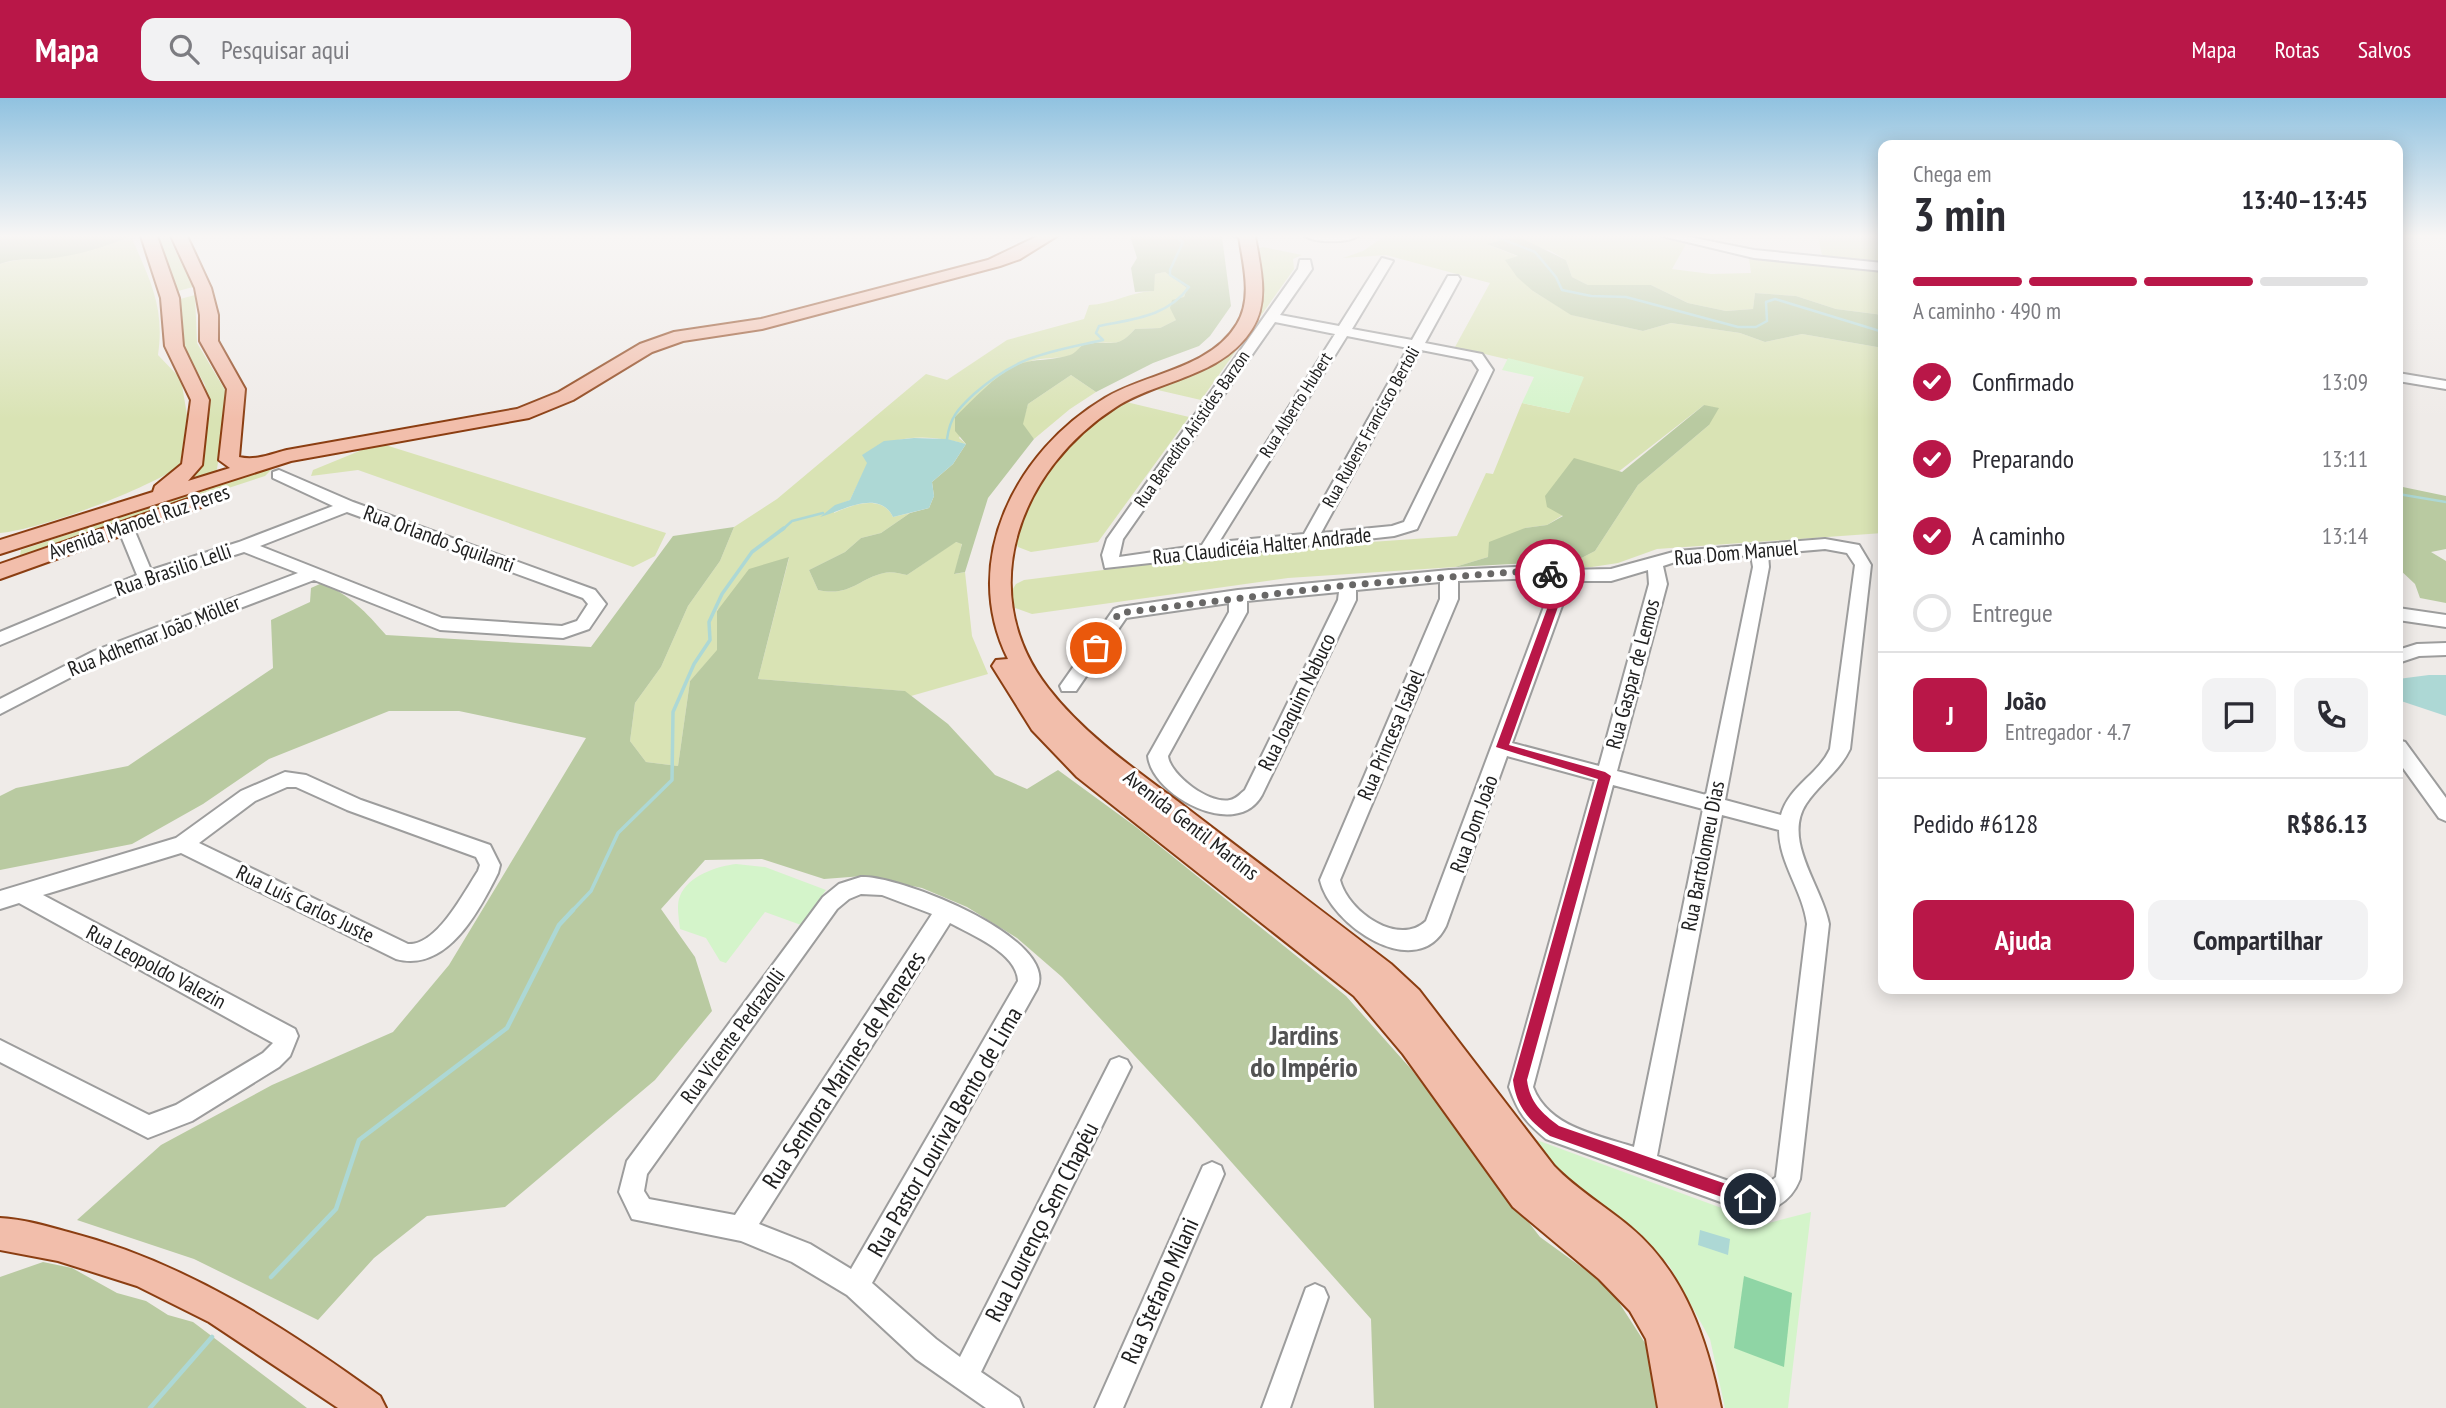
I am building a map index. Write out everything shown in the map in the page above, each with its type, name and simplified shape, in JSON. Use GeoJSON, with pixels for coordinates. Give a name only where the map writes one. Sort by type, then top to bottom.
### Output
{"type":"FeatureCollection","features":[{"type":"Feature","properties":{"kind":"main road","name":"Avenida Manoel Ruz Peres"},"geometry":{"type":"LineString","coordinates":[[0,571],[124,516],[186,473],[194,455],[200,400],[174,346],[170,297]]}},
{"type":"Feature","properties":{"kind":"main road","name":"Avenida Manoel Ruz Peres"},"geometry":{"type":"LineString","coordinates":[[205,297],[209,315],[209,341],[236,390],[229,460],[273,468]]}},
{"type":"Feature","properties":{"kind":"main road"},"geometry":{"type":"LineString","coordinates":[[273,468],[384,437],[522,414],[566,396],[660,342],[703,331],[762,324],[864,297]]}},
{"type":"Feature","properties":{"kind":"main road","name":"Avenida Gentil Martins"},"geometry":{"type":"LineString","coordinates":[[1239,297],[1239,309],[1228,327],[1204,351],[1096,400],[1039,446],[1002,497],[989,529],[990,572],[1000,636],[1027,709],[1091,778],[1364,987],[1391,1017],[1531,1203],[1544,1217],[1608,1265],[1642,1300],[1655,1319],[1665,1343],[1676,1408]]}},
{"type":"Feature","properties":{"kind":"main road","name":"Avenida Gentil Martins"},"geometry":{"type":"LineString","coordinates":[[990,572],[1018,500],[1035,472],[1057,446],[1110,403],[1143,386],[1210,359],[1227,348],[1251,316],[1255,297]]}},
{"type":"Feature","properties":{"kind":"main road","name":"Avenida Manoel Ruz Peres"},"geometry":{"type":"LineString","coordinates":[[0,548],[124,516],[273,468]]}},
{"type":"Feature","properties":{"kind":"main road"},"geometry":{"type":"LineString","coordinates":[[0,537],[124,516]]}},
{"type":"Feature","properties":{"kind":"main road"},"geometry":{"type":"LineString","coordinates":[[0,548],[8,558],[0,571]]}},
{"type":"Feature","properties":{"kind":"main road","name":"Avenida Gentil Martins"},"geometry":{"type":"LineString","coordinates":[[1000,636],[1032,684],[1060,718],[1101,756],[1381,972],[1409,999],[1551,1186],[1580,1212],[1623,1242],[1662,1286],[1689,1340],[1703,1408]]}},
{"type":"Feature","properties":{"kind":"main road"},"geometry":{"type":"LineString","coordinates":[[0,1234],[90,1252],[191,1292],[265,1334],[368,1408]]}},
{"type":"Feature","properties":{"kind":"street","name":"Rua Benedito Aristides Barzon"},"geometry":{"type":"LineString","coordinates":[[1111,564],[1110,555],[1115,539],[1285,297]]}},
{"type":"Feature","properties":{"kind":"street","name":"Rua Alberto Hubert"},"geometry":{"type":"LineString","coordinates":[[1207,549],[1364,297]]}},
{"type":"Feature","properties":{"kind":"street","name":"Rua Rubens Francisco Bertoli"},"geometry":{"type":"LineString","coordinates":[[1310,538],[1443,297]]}},
{"type":"Feature","properties":{"kind":"street"},"geometry":{"type":"LineString","coordinates":[[1271,317],[1416,345]]}},
{"type":"Feature","properties":{"kind":"street","name":"Rua Claudicéia Halter Andrade"},"geometry":{"type":"LineString","coordinates":[[1111,564],[1207,549],[1394,531],[1411,525],[1486,370],[1484,363],[1476,357],[1416,345]]}},
{"type":"Feature","properties":{"kind":"street"},"geometry":{"type":"LineString","coordinates":[[2403,378],[2446,386]]}},
{"type":"Feature","properties":{"kind":"street","name":"Rua Orlando Squilanti"},"geometry":{"type":"LineString","coordinates":[[273,468],[299,486],[589,594],[597,604]]}},
{"type":"Feature","properties":{"kind":"street","name":"Rua Brasilio Lelli"},"geometry":{"type":"LineString","coordinates":[[0,639],[146,577],[245,546],[347,506]]}},
{"type":"Feature","properties":{"kind":"street"},"geometry":{"type":"LineString","coordinates":[[124,516],[146,577]]}},
{"type":"Feature","properties":{"kind":"street","name":"Rua Dom Manuel"},"geometry":{"type":"LineString","coordinates":[[1069,686],[1119,613],[1238,596],[1450,576],[1539,572],[1564,576],[1611,575],[1677,556],[1825,544],[1853,550],[1863,565],[1840,750],[1829,772],[1798,798],[1788,825]]}},
{"type":"Feature","properties":{"kind":"street"},"geometry":{"type":"LineString","coordinates":[[245,546],[440,624],[563,632],[583,625],[597,604]]}},
{"type":"Feature","properties":{"kind":"street","name":"Rua Bartolomeu Dias"},"geometry":{"type":"LineString","coordinates":[[1643,1162],[1761,567],[1759,550]]}},
{"type":"Feature","properties":{"kind":"street","name":"Rua Gaspar de Lemos"},"geometry":{"type":"LineString","coordinates":[[1643,1162],[1555,1131],[1529,1109],[1522,1095],[1520,1080],[1658,584],[1656,568],[1651,563]]}},
{"type":"Feature","properties":{"kind":"street","name":"Rua Adhemar João Möller"},"geometry":{"type":"LineString","coordinates":[[0,707],[100,655],[313,574]]}},
{"type":"Feature","properties":{"kind":"street","name":"Rua Princesa Isabel"},"geometry":{"type":"LineString","coordinates":[[1414,942],[1392,941],[1344,909],[1331,894],[1330,880],[1449,599],[1450,576]]}},
{"type":"Feature","properties":{"kind":"street","name":"Rua Dom João"},"geometry":{"type":"LineString","coordinates":[[1414,942],[1425,937],[1435,926],[1564,576]]}},
{"type":"Feature","properties":{"kind":"street","name":"Rua Joaquim Nabuco"},"geometry":{"type":"LineString","coordinates":[[1238,596],[1238,612],[1159,752],[1158,764],[1164,774],[1205,804],[1231,808],[1252,795],[1347,600],[1348,585]]}},
{"type":"Feature","properties":{"kind":"street"},"geometry":{"type":"LineString","coordinates":[[2403,615],[2446,621]]}},
{"type":"Feature","properties":{"kind":"street"},"geometry":{"type":"LineString","coordinates":[[2403,655],[2417,650],[2446,649]]}},
{"type":"Feature","properties":{"kind":"street"},"geometry":{"type":"LineString","coordinates":[[1502,747],[1788,825],[1791,849],[1811,890],[1818,924],[1788,1179],[1779,1193],[1769,1198],[1743,1198],[1643,1162]]}},
{"type":"Feature","properties":{"kind":"street"},"geometry":{"type":"LineString","coordinates":[[2403,754],[2446,813]]}},
{"type":"Feature","properties":{"kind":"street","name":"Rua Luís Carlos Juste"},"geometry":{"type":"LineString","coordinates":[[291,778],[354,805],[483,851],[489,861],[488,873],[451,926],[429,950],[414,954],[396,950],[183,844],[222,814],[279,781],[291,778]]}},
{"type":"Feature","properties":{"kind":"street"},"geometry":{"type":"LineString","coordinates":[[10,897],[183,844]]}},
{"type":"Feature","properties":{"kind":"street","name":"Rua Vicente Pedrazolli"},"geometry":{"type":"LineString","coordinates":[[741,1229],[646,1212],[637,1206],[631,1192],[634,1175],[640,1163],[830,902],[848,888],[877,886],[946,911]]}},
{"type":"Feature","properties":{"kind":"street","name":"Rua Leopoldo Valezin"},"geometry":{"type":"LineString","coordinates":[[0,1050],[148,1127],[184,1113],[271,1060],[286,1041],[286,1034],[10,897]]}},
{"type":"Feature","properties":{"kind":"street","name":"Rua Pastor Lourival Bento de Lima"},"geometry":{"type":"LineString","coordinates":[[856,1286],[1025,994],[1029,976],[1019,956],[984,931],[946,911]]}},
{"type":"Feature","properties":{"kind":"street","name":"Rua Senhora Marines de Menezes"},"geometry":{"type":"LineString","coordinates":[[741,1229],[946,911]]}},
{"type":"Feature","properties":{"kind":"street","name":"Rua Lourenço Sem Chapéu"},"geometry":{"type":"LineString","coordinates":[[964,1377],[1119,1067]]}},
{"type":"Feature","properties":{"kind":"street","name":"Rua Stefano Milani"},"geometry":{"type":"LineString","coordinates":[[1109,1408],[1212,1174]]}},
{"type":"Feature","properties":{"kind":"street"},"geometry":{"type":"LineString","coordinates":[[741,1229],[801,1253],[856,1286],[926,1349],[1009,1408]]}},
{"type":"Feature","properties":{"kind":"street"},"geometry":{"type":"LineString","coordinates":[[1276,1408],[1315,1297]]}},
{"type":"Feature","properties":{"kind":"green space"},"geometry":{"type":"Polygon","coordinates":[[[0,297],[155,297],[160,338],[158,355],[181,379],[187,415],[180,466],[143,486],[93,507],[41,524],[0,533],[0,297]]]}},
{"type":"Feature","properties":{"kind":"green space"},"geometry":{"type":"Polygon","coordinates":[[[195,297],[197,343],[225,390],[228,400],[216,475],[164,493],[189,478],[207,397],[205,385],[182,344],[180,299],[195,297]]]}},
{"type":"Feature","properties":{"kind":"green space"},"geometry":{"type":"Polygon","coordinates":[[[1124,297],[1184,297],[1176,320],[1160,328],[1135,329],[1119,342],[1092,343],[1069,356],[1036,360],[1006,373],[980,402],[959,438],[966,444],[913,438],[887,443],[863,455],[868,463],[850,500],[835,506],[834,513],[858,504],[875,503],[882,505],[893,517],[910,513],[881,533],[861,538],[845,552],[809,570],[818,590],[838,591],[887,572],[907,575],[955,542],[962,543],[955,574],[965,572],[972,636],[988,674],[911,696],[904,691],[758,679],[789,558],[717,610],[717,651],[690,681],[678,766],[646,762],[630,741],[635,703],[661,667],[688,606],[720,561],[734,527],[777,499],[926,374],[947,380],[1007,340],[1084,319],[1089,305],[1124,297]]]}},
{"type":"Feature","properties":{"kind":"green space"},"geometry":{"type":"Polygon","coordinates":[[[1183,297],[1230,297],[1231,306],[1210,336],[1199,346],[1153,363],[1096,392],[1071,375],[1028,404],[1023,424],[1034,439],[988,498],[965,572],[954,574],[962,544],[956,542],[907,575],[887,572],[846,589],[829,592],[818,590],[809,570],[845,552],[861,538],[881,533],[910,513],[929,508],[934,496],[932,482],[953,464],[966,444],[955,431],[955,417],[984,388],[1017,365],[1070,355],[1087,344],[1118,342],[1135,329],[1160,328],[1176,320],[1170,308],[1172,300],[1183,297]]]}},
{"type":"Feature","properties":{"kind":"green space"},"geometry":{"type":"Polygon","coordinates":[[[1262,297],[1274,297],[1259,319],[1262,297]]]}},
{"type":"Feature","properties":{"kind":"green space"},"geometry":{"type":"Polygon","coordinates":[[[1482,297],[1543,297],[1572,315],[1643,331],[1671,323],[1740,333],[1765,342],[1802,334],[1878,347],[1878,533],[1657,549],[1618,563],[1564,567],[1595,551],[1638,485],[1709,425],[1704,405],[1563,515],[1547,525],[1525,528],[1488,557],[1455,567],[1288,578],[1032,614],[1015,608],[1011,592],[1016,584],[1024,580],[1270,549],[1457,536],[1486,473],[1493,474],[1522,403],[1569,413],[1583,377],[1455,347],[1482,297]]]}},
{"type":"Feature","properties":{"kind":"green space"},"geometry":{"type":"Polygon","coordinates":[[[1543,297],[1676,297],[1688,303],[1726,311],[1753,309],[1754,297],[1799,297],[1836,309],[1878,314],[1878,347],[1802,334],[1765,342],[1740,333],[1671,323],[1643,331],[1571,315],[1543,297]]]}},
{"type":"Feature","properties":{"kind":"green space"},"geometry":{"type":"Polygon","coordinates":[[[1676,297],[1754,297],[1753,309],[1726,311],[1688,303],[1676,297]]]}},
{"type":"Feature","properties":{"kind":"green space"},"geometry":{"type":"Polygon","coordinates":[[[1799,297],[1878,297],[1878,314],[1836,309],[1799,297]]]}},
{"type":"Feature","properties":{"kind":"green space"},"geometry":{"type":"Polygon","coordinates":[[[1241,344],[1201,400],[1149,388],[1201,369],[1241,344]]]}},
{"type":"Feature","properties":{"kind":"green space"},"geometry":{"type":"Polygon","coordinates":[[[1508,358],[1584,377],[1569,413],[1522,403],[1534,377],[1502,370],[1508,358]]]}},
{"type":"Feature","properties":{"kind":"green space"},"geometry":{"type":"Polygon","coordinates":[[[1071,375],[1096,392],[1070,409],[1034,439],[1022,424],[1028,404],[1071,375]]]}},
{"type":"Feature","properties":{"kind":"green space"},"geometry":{"type":"Polygon","coordinates":[[[1122,401],[1189,417],[1098,542],[1031,552],[1018,547],[1015,540],[1024,517],[1057,462],[1086,431],[1122,401]]]}},
{"type":"Feature","properties":{"kind":"green space"},"geometry":{"type":"Polygon","coordinates":[[[1704,405],[1719,408],[1709,425],[1638,485],[1595,551],[1564,567],[1532,563],[1455,567],[1488,557],[1489,542],[1525,528],[1547,525],[1563,516],[1547,507],[1545,496],[1574,458],[1622,472],[1704,405]]]}},
{"type":"Feature","properties":{"kind":"green space"},"geometry":{"type":"Polygon","coordinates":[[[379,443],[666,533],[655,556],[633,567],[358,470],[311,476],[313,470],[379,443]]]}},
{"type":"Feature","properties":{"kind":"green space"},"geometry":{"type":"Polygon","coordinates":[[[269,467],[272,469],[265,476],[91,533],[19,560],[21,550],[269,467]]]}},
{"type":"Feature","properties":{"kind":"green space"},"geometry":{"type":"Polygon","coordinates":[[[2403,487],[2446,496],[2446,549],[2431,552],[2446,561],[2446,603],[2420,598],[2415,584],[2403,573],[2403,487]]]}},
{"type":"Feature","properties":{"kind":"green space"},"geometry":{"type":"Polygon","coordinates":[[[734,527],[720,561],[688,606],[661,667],[635,703],[630,741],[646,762],[678,766],[690,681],[717,650],[717,611],[749,569],[789,557],[758,679],[905,691],[948,724],[995,775],[1027,789],[1058,770],[1136,827],[1346,996],[1411,1069],[1540,1237],[1609,1287],[1645,1343],[1659,1408],[1374,1408],[1371,1319],[1062,977],[1017,938],[967,907],[922,888],[863,876],[824,879],[762,859],[705,860],[661,909],[695,957],[712,1011],[655,1080],[505,1207],[427,1216],[374,1258],[318,1320],[194,1259],[77,1220],[161,1145],[272,1085],[393,1032],[449,965],[586,738],[459,711],[389,711],[269,759],[203,804],[132,844],[0,870],[0,796],[16,788],[128,766],[273,668],[271,620],[310,602],[311,588],[322,583],[357,605],[386,635],[591,647],[673,536],[734,527]]]}},
{"type":"Feature","properties":{"kind":"green space"},"geometry":{"type":"Polygon","coordinates":[[[736,864],[765,867],[826,890],[801,925],[765,912],[726,963],[720,961],[706,938],[680,929],[678,904],[684,889],[696,878],[720,867],[736,864]]]}},
{"type":"Feature","properties":{"kind":"green space"},"geometry":{"type":"Polygon","coordinates":[[[1534,1139],[1765,1224],[1811,1212],[1788,1408],[1725,1408],[1710,1339],[1669,1265],[1629,1225],[1568,1183],[1534,1139]]]}},
{"type":"Feature","properties":{"kind":"green space"},"geometry":{"type":"Polygon","coordinates":[[[43,1262],[72,1268],[117,1293],[146,1301],[168,1315],[193,1322],[307,1408],[0,1408],[0,1277],[43,1262]]]}},
{"type":"Feature","properties":{"kind":"green space"},"geometry":{"type":"Polygon","coordinates":[[[1744,1276],[1792,1293],[1784,1367],[1734,1348],[1744,1276]]]}},
{"type":"Feature","properties":{"kind":"water"},"geometry":{"type":"Polygon","coordinates":[[[947,439],[966,444],[953,464],[932,482],[934,496],[929,508],[893,517],[887,508],[870,503],[820,517],[835,505],[850,500],[867,463],[862,455],[884,441],[947,439]]]}},
{"type":"Feature","properties":{"kind":"water"},"geometry":{"type":"Polygon","coordinates":[[[2446,675],[2446,716],[2403,702],[2403,678],[2446,675]]]}},
{"type":"Feature","properties":{"kind":"water"},"geometry":{"type":"Polygon","coordinates":[[[1700,1230],[1730,1239],[1728,1255],[1698,1245],[1700,1230]]]}},
{"type":"Feature","properties":{"kind":"waterway"},"geometry":{"type":"LineString","coordinates":[[947,439],[950,425],[959,409],[1005,371],[1034,357],[1103,340],[1096,333],[1099,326],[1160,311],[1180,297]]}},
{"type":"Feature","properties":{"kind":"waterway"},"geometry":{"type":"LineString","coordinates":[[1626,297],[1738,327],[1756,327],[1767,321],[1766,302],[1775,299],[1878,330]]}},
{"type":"Feature","properties":{"kind":"waterway"},"geometry":{"type":"LineString","coordinates":[[2403,495],[2446,502]]}},
{"type":"Feature","properties":{"kind":"waterway"},"geometry":{"type":"LineString","coordinates":[[782,530],[792,521],[823,513]]}},
{"type":"Feature","properties":{"kind":"waterway"},"geometry":{"type":"LineString","coordinates":[[571,912],[591,891],[618,833],[672,780],[673,712],[694,664],[710,640],[709,622],[722,594],[752,552],[784,528]]}},
{"type":"Feature","properties":{"kind":"waterway"},"geometry":{"type":"LineString","coordinates":[[271,1277],[336,1209],[359,1140],[507,1028],[559,925],[573,910]]}},
{"type":"Feature","properties":{"kind":"waterway"},"geometry":{"type":"LineString","coordinates":[[150,1408],[212,1337]]}},
{"type":"Feature","properties":{"kind":"way so far"},"geometry":{"type":"LineString","coordinates":[[1096,648],[1119,613],[1238,596],[1348,585],[1514,572],[1550,574]]}},
{"type":"Feature","properties":{"kind":"district","name":"Jardins do Império"},"geometry":{"type":"Point","coordinates":[1304,1051]}},
{"type":"Feature","properties":{"kind":"route"},"geometry":{"type":"LineString","coordinates":[[1550,574],[1564,576],[1502,747],[1605,776],[1520,1080],[1522,1095],[1534,1116],[1555,1131],[1750,1199]]}}]}
